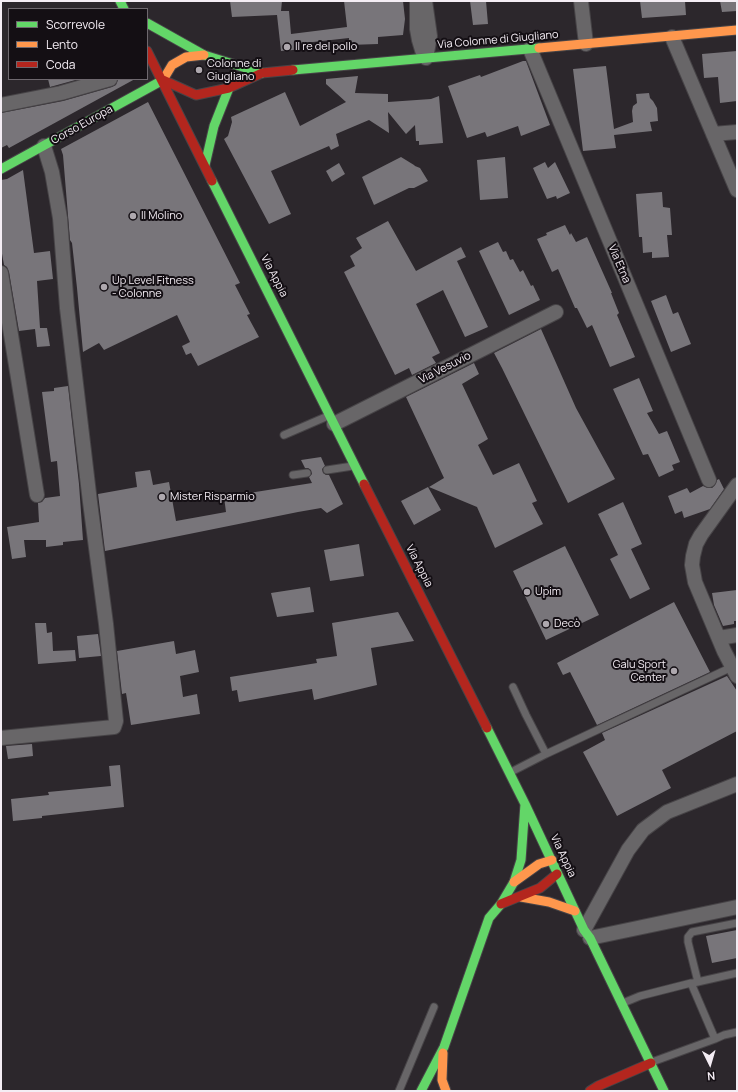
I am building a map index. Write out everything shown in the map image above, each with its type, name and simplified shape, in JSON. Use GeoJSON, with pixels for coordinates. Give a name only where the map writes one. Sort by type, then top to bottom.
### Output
{"type":"FeatureCollection","features":[{"type":"Feature","properties":{"kind":"main road","name":"Via Colonne di Giugliano"},"geometry":{"type":"LineString","coordinates":[[148,24],[204,55],[262,73]]}},
{"type":"Feature","properties":{"kind":"main road","name":"Via Colonne di Giugliano"},"geometry":{"type":"LineString","coordinates":[[204,55],[186,57],[172,65],[163,80],[196,95],[229,88],[262,73],[737,30]]}},
{"type":"Feature","properties":{"kind":"main road","name":"Via Appia"},"geometry":{"type":"LineString","coordinates":[[148,55],[151,66],[163,80],[525,804],[552,860],[557,874],[664,1091]]}},
{"type":"Feature","properties":{"kind":"main road","name":"Corso Europa"},"geometry":{"type":"LineString","coordinates":[[1,169],[163,80]]}},
{"type":"Feature","properties":{"kind":"main road"},"geometry":{"type":"LineString","coordinates":[[205,165],[214,126],[229,88]]}},
{"type":"Feature","properties":{"kind":"main road"},"geometry":{"type":"LineString","coordinates":[[421,1091],[444,1047],[489,918],[501,904],[514,882],[521,860],[525,804]]}},
{"type":"Feature","properties":{"kind":"main road"},"geometry":{"type":"LineString","coordinates":[[514,882],[539,864],[552,860]]}},
{"type":"Feature","properties":{"kind":"main road"},"geometry":{"type":"LineString","coordinates":[[501,904],[540,888],[557,874]]}},
{"type":"Feature","properties":{"kind":"main road"},"geometry":{"type":"LineString","coordinates":[[521,897],[549,902],[575,911]]}},
{"type":"Feature","properties":{"kind":"main road"},"geometry":{"type":"LineString","coordinates":[[444,1047],[442,1080],[446,1091]]}},
{"type":"Feature","properties":{"kind":"main road"},"geometry":{"type":"LineString","coordinates":[[590,1091],[598,1086],[651,1063]]}},
{"type":"Feature","properties":{"kind":"street"},"geometry":{"type":"LineString","coordinates":[[417,1],[417,29],[422,50],[426,58]]}},
{"type":"Feature","properties":{"kind":"street"},"geometry":{"type":"LineString","coordinates":[[425,1],[430,36],[426,58]]}},
{"type":"Feature","properties":{"kind":"street"},"geometry":{"type":"LineString","coordinates":[[581,1],[586,44]]}},
{"type":"Feature","properties":{"kind":"street"},"geometry":{"type":"LineString","coordinates":[[672,37],[737,190]]}},
{"type":"Feature","properties":{"kind":"street","name":"Via Etna"},"geometry":{"type":"LineString","coordinates":[[530,49],[709,480]]}},
{"type":"Feature","properties":{"kind":"street"},"geometry":{"type":"LineString","coordinates":[[1,105],[61,94],[107,80]]}},
{"type":"Feature","properties":{"kind":"street"},"geometry":{"type":"LineString","coordinates":[[713,134],[737,132]]}},
{"type":"Feature","properties":{"kind":"street"},"geometry":{"type":"LineString","coordinates":[[1,738],[114,727],[116,721],[107,632],[69,323],[60,218],[52,172],[44,146]]}},
{"type":"Feature","properties":{"kind":"street"},"geometry":{"type":"LineString","coordinates":[[1,273],[37,495]]}},
{"type":"Feature","properties":{"kind":"street","name":"Via Vesuvio"},"geometry":{"type":"LineString","coordinates":[[332,420],[556,312]]}},
{"type":"Feature","properties":{"kind":"street"},"geometry":{"type":"LineString","coordinates":[[735,672],[695,582],[692,565],[696,544],[701,535],[737,485]]}},
{"type":"Feature","properties":{"kind":"street"},"geometry":{"type":"LineString","coordinates":[[719,638],[737,636]]}},
{"type":"Feature","properties":{"kind":"street"},"geometry":{"type":"LineString","coordinates":[[587,934],[628,850],[643,830],[667,812],[737,784]]}},
{"type":"Feature","properties":{"kind":"street"},"geometry":{"type":"LineString","coordinates":[[587,934],[737,907]]}},
{"type":"Feature","properties":{"kind":"lane"},"geometry":{"type":"LineString","coordinates":[[284,435],[332,420]]}},
{"type":"Feature","properties":{"kind":"lane"},"geometry":{"type":"LineString","coordinates":[[327,470],[355,466]]}},
{"type":"Feature","properties":{"kind":"lane"},"geometry":{"type":"LineString","coordinates":[[293,475],[307,473]]}},
{"type":"Feature","properties":{"kind":"lane"},"geometry":{"type":"LineString","coordinates":[[509,773],[546,754],[735,672]]}},
{"type":"Feature","properties":{"kind":"lane"},"geometry":{"type":"LineString","coordinates":[[513,687],[546,754]]}},
{"type":"Feature","properties":{"kind":"lane"},"geometry":{"type":"LineString","coordinates":[[715,1039],[694,982],[688,936],[692,932],[737,922]]}},
{"type":"Feature","properties":{"kind":"lane"},"geometry":{"type":"LineString","coordinates":[[621,1004],[640,996],[737,973]]}},
{"type":"Feature","properties":{"kind":"lane"},"geometry":{"type":"LineString","coordinates":[[399,1091],[434,1007]]}},
{"type":"Feature","properties":{"kind":"lane"},"geometry":{"type":"LineString","coordinates":[[651,1063],[724,1035],[737,1032]]}},
{"type":"Feature","properties":{"kind":"building"},"geometry":{"type":"Polygon","coordinates":[[[230,1],[282,1],[281,11],[289,11],[291,34],[347,27],[344,1],[403,1],[405,19],[403,35],[378,37],[378,44],[349,45],[349,38],[304,43],[305,49],[281,51],[277,15],[232,17],[230,1]]]}},
{"type":"Feature","properties":{"kind":"building"},"geometry":{"type":"Polygon","coordinates":[[[470,1],[486,1],[488,24],[473,25],[470,1]]]}},
{"type":"Feature","properties":{"kind":"building"},"geometry":{"type":"Polygon","coordinates":[[[640,1],[685,1],[686,15],[642,18],[640,1]]]}},
{"type":"Feature","properties":{"kind":"building"},"geometry":{"type":"Polygon","coordinates":[[[720,1],[737,1],[737,11],[722,12],[720,1]]]}},
{"type":"Feature","properties":{"kind":"building"},"geometry":{"type":"Polygon","coordinates":[[[737,51],[737,101],[720,103],[718,77],[704,78],[702,54],[737,51]]]}},
{"type":"Feature","properties":{"kind":"building"},"geometry":{"type":"Polygon","coordinates":[[[526,61],[550,125],[521,136],[518,126],[487,137],[485,132],[467,138],[448,86],[480,75],[481,77],[526,61]]]}},
{"type":"Feature","properties":{"kind":"building"},"geometry":{"type":"Polygon","coordinates":[[[606,66],[614,129],[633,122],[632,111],[633,106],[637,103],[636,94],[649,93],[650,98],[657,108],[658,121],[650,122],[652,131],[614,135],[616,148],[583,151],[573,69],[606,66]]]}},
{"type":"Feature","properties":{"kind":"building"},"geometry":{"type":"Polygon","coordinates":[[[358,76],[355,93],[388,94],[388,102],[431,99],[439,96],[443,143],[419,145],[419,141],[416,141],[415,125],[406,134],[388,112],[389,133],[369,120],[336,134],[339,146],[331,150],[329,146],[271,171],[291,214],[269,224],[224,139],[228,136],[232,122],[231,117],[285,92],[300,126],[346,102],[326,84],[326,79],[358,76]]]}},
{"type":"Feature","properties":{"kind":"building"},"geometry":{"type":"Polygon","coordinates":[[[48,80],[75,80],[50,87],[48,80]]]}},
{"type":"Feature","properties":{"kind":"building"},"geometry":{"type":"Polygon","coordinates":[[[118,80],[133,80],[9,148],[7,145],[1,148],[1,113],[63,101],[116,85],[118,80]]]}},
{"type":"Feature","properties":{"kind":"building"},"geometry":{"type":"Polygon","coordinates":[[[148,102],[240,283],[235,285],[250,314],[247,315],[259,337],[198,366],[191,353],[186,355],[182,346],[190,342],[177,315],[104,350],[99,343],[83,352],[72,243],[70,240],[63,155],[61,149],[148,102]]]}},
{"type":"Feature","properties":{"kind":"building"},"geometry":{"type":"Polygon","coordinates":[[[401,157],[420,168],[428,181],[414,188],[409,188],[374,205],[362,177],[401,157]]]}},
{"type":"Feature","properties":{"kind":"building"},"geometry":{"type":"Polygon","coordinates":[[[505,157],[508,198],[480,200],[477,160],[505,157]]]}},
{"type":"Feature","properties":{"kind":"building"},"geometry":{"type":"Polygon","coordinates":[[[545,162],[548,168],[555,162],[570,193],[557,199],[556,196],[547,199],[533,168],[545,162]]]}},
{"type":"Feature","properties":{"kind":"building"},"geometry":{"type":"Polygon","coordinates":[[[339,163],[345,174],[332,182],[326,171],[339,163]]]}},
{"type":"Feature","properties":{"kind":"building"},"geometry":{"type":"Polygon","coordinates":[[[23,170],[34,253],[50,251],[53,279],[37,281],[40,328],[47,328],[50,346],[37,347],[35,329],[19,331],[9,272],[7,267],[4,265],[1,248],[1,180],[7,179],[23,170]]]}},
{"type":"Feature","properties":{"kind":"building"},"geometry":{"type":"Polygon","coordinates":[[[662,192],[663,207],[670,208],[672,235],[667,235],[669,257],[652,258],[652,252],[643,253],[642,237],[639,237],[636,194],[662,192]]]}},
{"type":"Feature","properties":{"kind":"building"},"geometry":{"type":"Polygon","coordinates":[[[388,221],[416,271],[461,247],[466,257],[457,261],[488,327],[465,337],[443,290],[416,304],[440,353],[432,357],[436,363],[412,375],[409,368],[395,375],[344,272],[355,266],[350,256],[362,248],[356,238],[388,221]]]}},
{"type":"Feature","properties":{"kind":"building"},"geometry":{"type":"Polygon","coordinates":[[[565,225],[570,235],[571,233],[576,242],[587,237],[612,293],[619,313],[617,315],[635,357],[610,367],[592,325],[587,328],[577,308],[575,308],[558,269],[552,272],[537,239],[547,235],[546,233],[565,225]]]}},
{"type":"Feature","properties":{"kind":"building"},"geometry":{"type":"Polygon","coordinates":[[[498,242],[503,252],[506,251],[510,260],[513,259],[520,272],[523,270],[531,286],[533,285],[540,300],[509,315],[479,251],[498,242]]]}},
{"type":"Feature","properties":{"kind":"building"},"geometry":{"type":"Polygon","coordinates":[[[666,295],[673,314],[678,312],[691,344],[671,352],[651,301],[666,295]]]}},
{"type":"Feature","properties":{"kind":"building"},"geometry":{"type":"Polygon","coordinates":[[[541,329],[576,408],[615,479],[568,503],[494,353],[541,329]]]}},
{"type":"Feature","properties":{"kind":"building"},"geometry":{"type":"Polygon","coordinates":[[[474,363],[479,374],[462,384],[488,439],[478,445],[493,475],[519,463],[537,501],[532,503],[543,524],[495,548],[477,507],[429,487],[444,478],[406,397],[474,363]]]}},
{"type":"Feature","properties":{"kind":"building"},"geometry":{"type":"Polygon","coordinates":[[[639,378],[653,411],[647,413],[659,434],[667,431],[680,462],[672,465],[674,470],[659,477],[648,454],[643,455],[613,389],[639,378]]]}},
{"type":"Feature","properties":{"kind":"building"},"geometry":{"type":"Polygon","coordinates":[[[68,386],[79,484],[83,540],[63,542],[63,545],[46,547],[46,540],[24,540],[26,557],[12,559],[7,527],[39,522],[38,503],[42,502],[45,498],[60,496],[57,461],[51,462],[42,392],[54,391],[54,388],[68,386]]]}},
{"type":"Feature","properties":{"kind":"building"},"geometry":{"type":"Polygon","coordinates":[[[321,457],[325,466],[322,469],[323,473],[329,475],[343,504],[327,513],[321,508],[105,551],[98,494],[137,487],[135,472],[150,470],[153,485],[169,482],[176,521],[226,512],[224,497],[312,483],[309,477],[312,474],[311,470],[305,468],[301,460],[321,457]]]}},
{"type":"Feature","properties":{"kind":"building"},"geometry":{"type":"Polygon","coordinates":[[[719,479],[724,489],[710,509],[684,518],[682,511],[675,514],[668,496],[687,488],[690,493],[703,486],[712,488],[719,479]]]}},
{"type":"Feature","properties":{"kind":"building"},"geometry":{"type":"Polygon","coordinates":[[[428,487],[441,510],[414,525],[401,501],[428,487]]]}},
{"type":"Feature","properties":{"kind":"building"},"geometry":{"type":"Polygon","coordinates":[[[623,502],[642,544],[631,549],[650,589],[630,599],[610,559],[618,555],[598,514],[623,502]]]}},
{"type":"Feature","properties":{"kind":"building"},"geometry":{"type":"Polygon","coordinates":[[[359,544],[364,576],[330,581],[324,550],[359,544]]]}},
{"type":"Feature","properties":{"kind":"building"},"geometry":{"type":"Polygon","coordinates":[[[565,546],[599,615],[546,640],[513,571],[565,546]]]}},
{"type":"Feature","properties":{"kind":"building"},"geometry":{"type":"Polygon","coordinates":[[[310,587],[314,612],[277,617],[271,593],[310,587]]]}},
{"type":"Feature","properties":{"kind":"building"},"geometry":{"type":"Polygon","coordinates":[[[737,590],[737,621],[734,621],[734,624],[723,626],[714,605],[712,593],[737,590]]]}},
{"type":"Feature","properties":{"kind":"building"},"geometry":{"type":"Polygon","coordinates":[[[674,602],[710,672],[597,725],[570,672],[563,675],[557,663],[674,602]]]}},
{"type":"Feature","properties":{"kind":"building"},"geometry":{"type":"Polygon","coordinates":[[[398,612],[414,641],[371,648],[377,685],[314,700],[312,689],[239,702],[237,690],[232,691],[230,677],[317,663],[316,659],[337,656],[332,623],[398,612]]]}},
{"type":"Feature","properties":{"kind":"building"},"geometry":{"type":"Polygon","coordinates":[[[35,623],[46,623],[47,633],[52,632],[53,651],[75,650],[76,661],[38,664],[35,623]]]}},
{"type":"Feature","properties":{"kind":"building"},"geometry":{"type":"Polygon","coordinates":[[[98,634],[101,656],[79,658],[77,636],[98,634]]]}},
{"type":"Feature","properties":{"kind":"building"},"geometry":{"type":"Polygon","coordinates":[[[174,641],[176,654],[195,650],[199,672],[180,676],[183,697],[197,694],[200,714],[131,725],[126,693],[122,694],[117,651],[174,641]]]}},
{"type":"Feature","properties":{"kind":"building"},"geometry":{"type":"Polygon","coordinates":[[[727,676],[737,691],[737,731],[662,770],[671,788],[617,816],[583,752],[605,740],[602,733],[727,676]]]}},
{"type":"Feature","properties":{"kind":"building"},"geometry":{"type":"Polygon","coordinates":[[[32,744],[33,756],[8,759],[6,746],[32,744]]]}},
{"type":"Feature","properties":{"kind":"building"},"geometry":{"type":"Polygon","coordinates":[[[120,765],[124,807],[42,816],[42,818],[13,821],[11,799],[49,795],[48,792],[111,786],[109,766],[120,765]]]}},
{"type":"Feature","properties":{"kind":"building"},"geometry":{"type":"Polygon","coordinates":[[[737,930],[737,958],[712,963],[706,936],[737,930]]]}},
{"type":"Feature","properties":{"kind":"traffic: fast"},"geometry":{"type":"LineString","coordinates":[[120,1],[124,8]]}},
{"type":"Feature","properties":{"kind":"traffic: fast"},"geometry":{"type":"LineString","coordinates":[[148,24],[204,55],[262,73]]}},
{"type":"Feature","properties":{"kind":"traffic: fast"},"geometry":{"type":"LineString","coordinates":[[293,70],[539,48]]}},
{"type":"Feature","properties":{"kind":"traffic: fast"},"geometry":{"type":"LineString","coordinates":[[1,169],[163,80]]}},
{"type":"Feature","properties":{"kind":"traffic: fast"},"geometry":{"type":"LineString","coordinates":[[205,165],[214,126],[229,88]]}},
{"type":"Feature","properties":{"kind":"traffic: fast"},"geometry":{"type":"LineString","coordinates":[[212,181],[364,484]]}},
{"type":"Feature","properties":{"kind":"traffic: fast"},"geometry":{"type":"LineString","coordinates":[[487,728],[525,804],[584,930],[590,938],[664,1091]]}},
{"type":"Feature","properties":{"kind":"traffic: fast"},"geometry":{"type":"LineString","coordinates":[[421,1091],[444,1047],[489,918],[501,904],[514,882],[521,860],[525,804]]}},
{"type":"Feature","properties":{"kind":"traffic: slow"},"geometry":{"type":"LineString","coordinates":[[539,48],[737,30]]}},
{"type":"Feature","properties":{"kind":"traffic: slow"},"geometry":{"type":"LineString","coordinates":[[163,80],[172,65],[186,57],[204,55]]}},
{"type":"Feature","properties":{"kind":"traffic: slow"},"geometry":{"type":"LineString","coordinates":[[514,882],[539,864],[552,860]]}},
{"type":"Feature","properties":{"kind":"traffic: slow"},"geometry":{"type":"LineString","coordinates":[[521,897],[549,902],[575,911]]}},
{"type":"Feature","properties":{"kind":"traffic: slow"},"geometry":{"type":"LineString","coordinates":[[443,1053],[442,1080],[446,1091]]}},
{"type":"Feature","properties":{"kind":"traffic: jam"},"geometry":{"type":"LineString","coordinates":[[148,53],[212,181]]}},
{"type":"Feature","properties":{"kind":"traffic: jam"},"geometry":{"type":"LineString","coordinates":[[163,80],[196,95],[229,88],[262,73],[293,70]]}},
{"type":"Feature","properties":{"kind":"traffic: jam"},"geometry":{"type":"LineString","coordinates":[[364,484],[487,728]]}},
{"type":"Feature","properties":{"kind":"traffic: jam"},"geometry":{"type":"LineString","coordinates":[[501,904],[540,888],[557,874]]}},
{"type":"Feature","properties":{"kind":"traffic: jam"},"geometry":{"type":"LineString","coordinates":[[590,1091],[598,1086],[651,1063]]}},
{"type":"Feature","properties":{"kind":"place","name":"Il re del pollo"},"geometry":{"type":"Point","coordinates":[287,47]}},
{"type":"Feature","properties":{"kind":"place","name":"Colonne di Giugliano"},"geometry":{"type":"Point","coordinates":[199,70]}},
{"type":"Feature","properties":{"kind":"place","name":"Il Molino"},"geometry":{"type":"Point","coordinates":[133,216]}},
{"type":"Feature","properties":{"kind":"place","name":"Up Level Fitness - Colonne"},"geometry":{"type":"Point","coordinates":[104,287]}},
{"type":"Feature","properties":{"kind":"place","name":"Mister Risparmio"},"geometry":{"type":"Point","coordinates":[162,497]}},
{"type":"Feature","properties":{"kind":"place","name":"Upim"},"geometry":{"type":"Point","coordinates":[527,592]}},
{"type":"Feature","properties":{"kind":"place","name":"Decò"},"geometry":{"type":"Point","coordinates":[546,624]}},
{"type":"Feature","properties":{"kind":"place","name":"Galu Sport Center"},"geometry":{"type":"Point","coordinates":[674,671]}}]}
